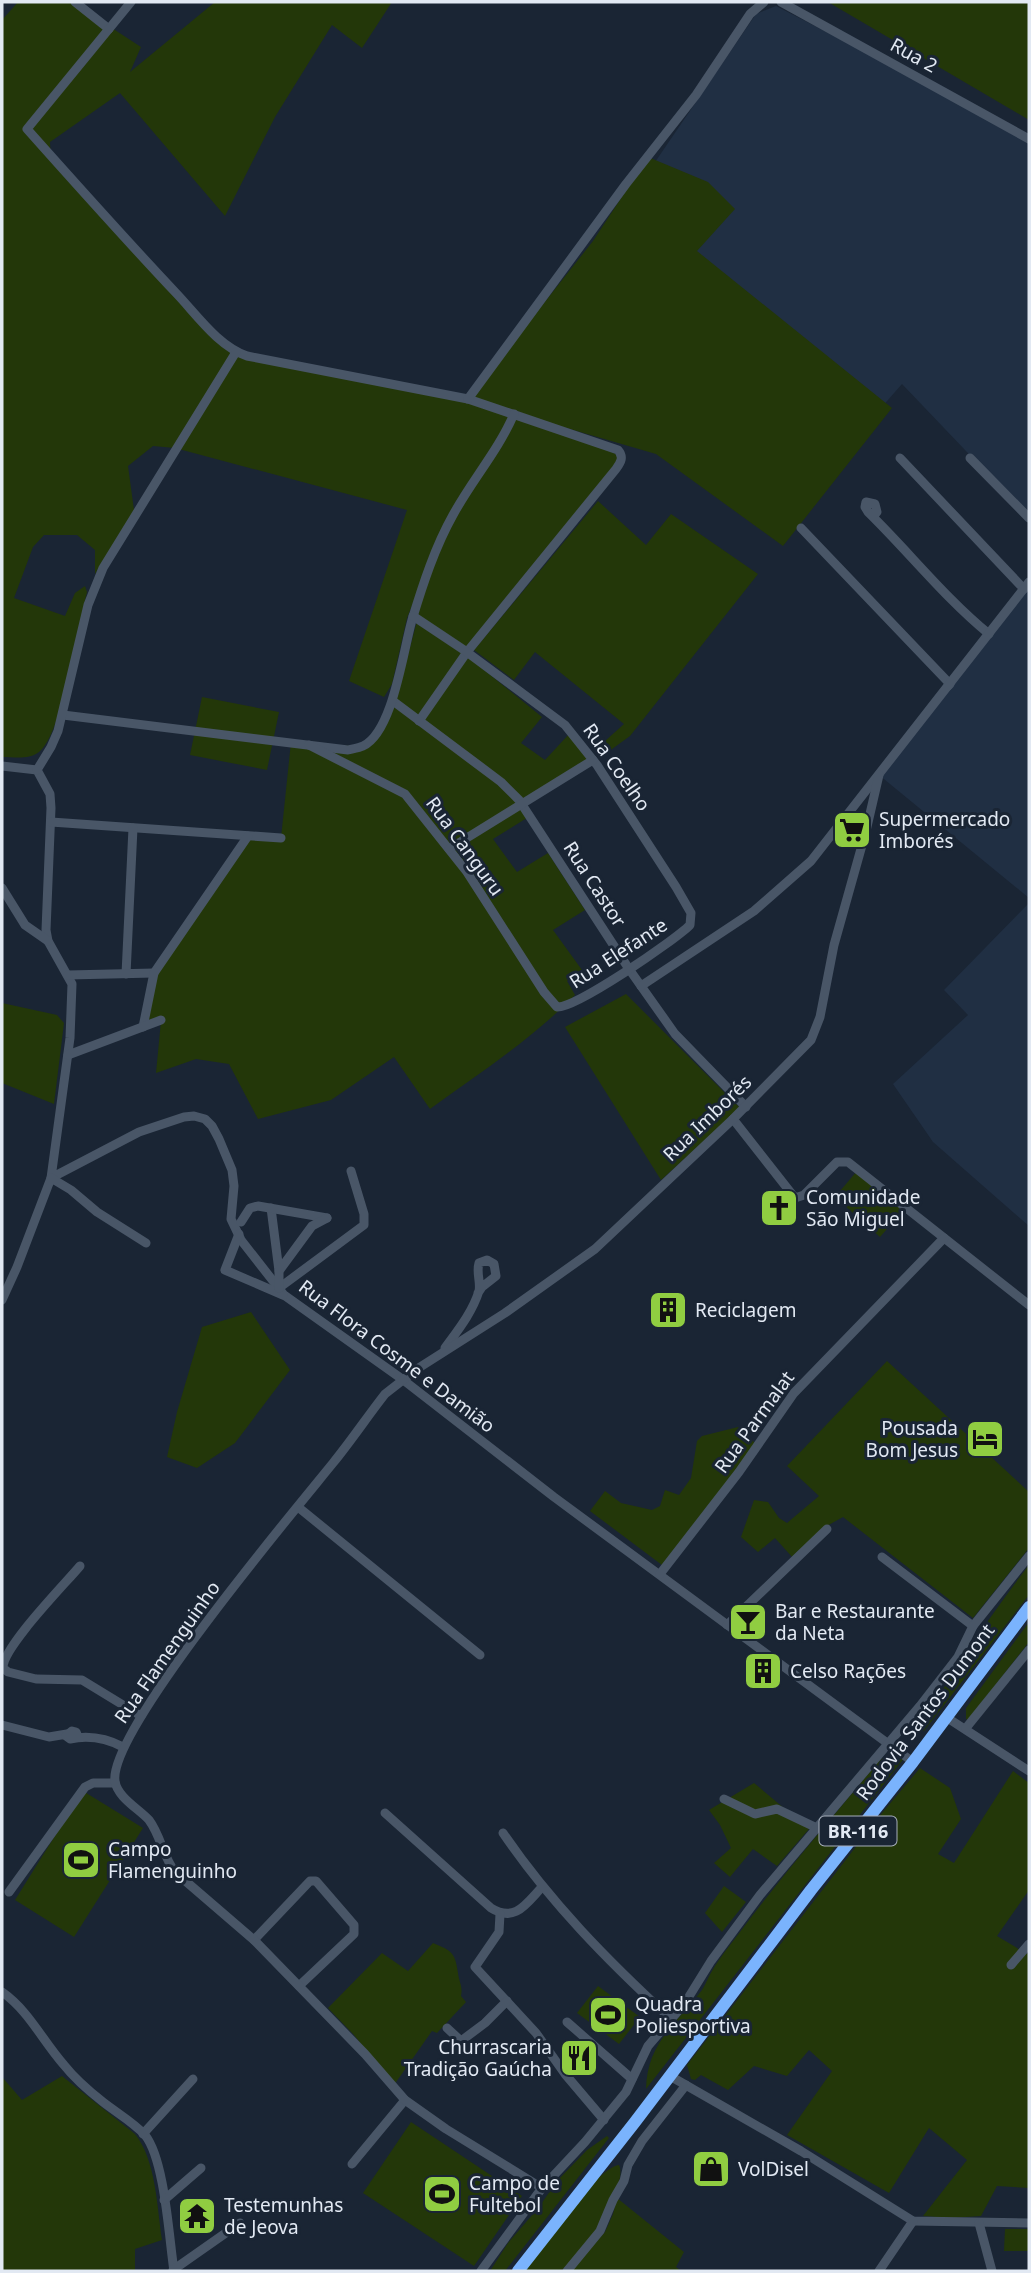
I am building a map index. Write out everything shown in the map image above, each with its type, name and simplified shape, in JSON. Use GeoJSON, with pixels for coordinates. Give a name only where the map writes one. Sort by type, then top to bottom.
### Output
{"type":"FeatureCollection","features":[{"type":"Feature","properties":{"kind":"highway","name":"Rodovia Santos Dumont"},"geometry":{"type":"LineString","coordinates":[[518,2271],[811,1890],[913,1762],[1029,1607]]}},
{"type":"Feature","properties":{"kind":"street"},"geometry":{"type":"LineString","coordinates":[[75,2],[109,29]]}},
{"type":"Feature","properties":{"kind":"street"},"geometry":{"type":"LineString","coordinates":[[131,2],[27,129],[132,247],[219,339],[236,352],[327,373],[468,399],[618,450],[622,457],[622,461],[467,652],[419,721]]}},
{"type":"Feature","properties":{"kind":"street"},"geometry":{"type":"LineString","coordinates":[[468,399],[626,184],[696,95],[750,14],[764,2]]}},
{"type":"Feature","properties":{"kind":"street","name":"Rua 2"},"geometry":{"type":"LineString","coordinates":[[781,2],[1029,139]]}},
{"type":"Feature","properties":{"kind":"street"},"geometry":{"type":"LineString","coordinates":[[37,770],[51,747],[63,715],[85,615],[103,568],[236,352]]}},
{"type":"Feature","properties":{"kind":"street"},"geometry":{"type":"LineString","coordinates":[[63,715],[309,746],[348,750],[364,746],[382,729],[393,701],[413,616],[445,529],[499,445],[514,414]]}},
{"type":"Feature","properties":{"kind":"street"},"geometry":{"type":"LineString","coordinates":[[641,986],[754,911],[803,868],[1027,585],[900,458]]}},
{"type":"Feature","properties":{"kind":"street"},"geometry":{"type":"LineString","coordinates":[[970,458],[1029,518]]}},
{"type":"Feature","properties":{"kind":"street"},"geometry":{"type":"LineString","coordinates":[[873,517],[937,587],[989,634]]}},
{"type":"Feature","properties":{"kind":"street"},"geometry":{"type":"LineString","coordinates":[[801,528],[902,632],[950,684],[948,687]]}},
{"type":"Feature","properties":{"kind":"street","name":"Rua Coelho"},"geometry":{"type":"LineString","coordinates":[[413,616],[565,724],[593,760],[676,887],[692,918]]}},
{"type":"Feature","properties":{"kind":"street","name":"Rua Castor"},"geometry":{"type":"LineString","coordinates":[[393,701],[501,782],[522,804],[629,969],[676,1034],[746,1107]]}},
{"type":"Feature","properties":{"kind":"street","name":"Rua Canguru"},"geometry":{"type":"LineString","coordinates":[[309,746],[405,794],[467,872],[544,992],[557,1007]]}},
{"type":"Feature","properties":{"kind":"street"},"geometry":{"type":"LineString","coordinates":[[449,849],[593,760]]}},
{"type":"Feature","properties":{"kind":"street"},"geometry":{"type":"LineString","coordinates":[[2,766],[37,770]]}},
{"type":"Feature","properties":{"kind":"street"},"geometry":{"type":"LineString","coordinates":[[37,770],[50,794],[51,822],[46,884],[48,941]]}},
{"type":"Feature","properties":{"kind":"street","name":"Rua Imborés"},"geometry":{"type":"LineString","coordinates":[[402,1379],[505,1313],[595,1249],[801,1052],[817,1028],[834,945],[879,775]]}},
{"type":"Feature","properties":{"kind":"street"},"geometry":{"type":"LineString","coordinates":[[51,822],[281,838]]}},
{"type":"Feature","properties":{"kind":"street"},"geometry":{"type":"LineString","coordinates":[[126,974],[133,828]]}},
{"type":"Feature","properties":{"kind":"street"},"geometry":{"type":"LineString","coordinates":[[143,1027],[154,974],[248,836]]}},
{"type":"Feature","properties":{"kind":"street"},"geometry":{"type":"LineString","coordinates":[[2,888],[25,925],[48,941],[72,984],[68,1055],[51,1178],[2,1300]]}},
{"type":"Feature","properties":{"kind":"street","name":"Rua Elefante"},"geometry":{"type":"LineString","coordinates":[[557,1007],[569,1006],[629,969],[687,928],[692,918]]}},
{"type":"Feature","properties":{"kind":"street"},"geometry":{"type":"LineString","coordinates":[[68,975],[154,974]]}},
{"type":"Feature","properties":{"kind":"street"},"geometry":{"type":"LineString","coordinates":[[68,1055],[161,1020]]}},
{"type":"Feature","properties":{"kind":"street","name":"Rua Flora Cosme e Damião"},"geometry":{"type":"LineString","coordinates":[[51,1178],[139,1132],[184,1117],[200,1117],[212,1126],[232,1170],[234,1186],[231,1219],[282,1292],[913,1762]]}},
{"type":"Feature","properties":{"kind":"street"},"geometry":{"type":"LineString","coordinates":[[733,1119],[796,1198],[804,1195],[834,1165],[845,1161],[1029,1305]]}},
{"type":"Feature","properties":{"kind":"street"},"geometry":{"type":"LineString","coordinates":[[282,1292],[364,1225],[365,1219],[351,1171]]}},
{"type":"Feature","properties":{"kind":"street"},"geometry":{"type":"LineString","coordinates":[[51,1178],[71,1190],[97,1212],[146,1242]]}},
{"type":"Feature","properties":{"kind":"street"},"geometry":{"type":"LineString","coordinates":[[241,1222],[250,1208],[258,1206],[327,1219],[312,1226],[279,1271]]}},
{"type":"Feature","properties":{"kind":"street"},"geometry":{"type":"LineString","coordinates":[[271,1208],[282,1292]]}},
{"type":"Feature","properties":{"kind":"street"},"geometry":{"type":"LineString","coordinates":[[239,1234],[225,1270],[282,1292]]}},
{"type":"Feature","properties":{"kind":"street","name":"Rua Parmalat"},"geometry":{"type":"LineString","coordinates":[[660,1574],[739,1472],[794,1393],[944,1238]]}},
{"type":"Feature","properties":{"kind":"street"},"geometry":{"type":"LineString","coordinates":[[442,1353],[467,1317],[478,1293]]}},
{"type":"Feature","properties":{"kind":"street","name":"Rua Flamenguinho"},"geometry":{"type":"LineString","coordinates":[[115,1783],[115,1771],[123,1747],[188,1647],[385,1395],[402,1379]]}},
{"type":"Feature","properties":{"kind":"street"},"geometry":{"type":"LineString","coordinates":[[298,1507],[480,1655]]}},
{"type":"Feature","properties":{"kind":"street"},"geometry":{"type":"LineString","coordinates":[[727,1625],[827,1529]]}},
{"type":"Feature","properties":{"kind":"street"},"geometry":{"type":"LineString","coordinates":[[481,2271],[542,2188],[626,2092],[644,2052],[685,2003],[711,1961],[761,1895],[890,1743],[958,1657],[973,1626],[1029,1556]]}},
{"type":"Feature","properties":{"kind":"street"},"geometry":{"type":"LineString","coordinates":[[882,1557],[973,1626]]}},
{"type":"Feature","properties":{"kind":"street"},"geometry":{"type":"LineString","coordinates":[[80,1566],[16,1640],[2,1663],[3,1668],[8,1672],[36,1679],[82,1680],[141,1716]]}},
{"type":"Feature","properties":{"kind":"street"},"geometry":{"type":"LineString","coordinates":[[966,1728],[1029,1650]]}},
{"type":"Feature","properties":{"kind":"street"},"geometry":{"type":"LineString","coordinates":[[946,1717],[1029,1771]]}},
{"type":"Feature","properties":{"kind":"street"},"geometry":{"type":"LineString","coordinates":[[2,1725],[49,1737],[67,1734],[71,1739],[105,1739],[123,1747]]}},
{"type":"Feature","properties":{"kind":"street"},"geometry":{"type":"LineString","coordinates":[[9,1892],[85,1787],[93,1783],[115,1783],[155,1829],[168,1863],[175,1872],[254,1940],[365,2054],[405,2100],[446,2129],[542,2188]]}},
{"type":"Feature","properties":{"kind":"street"},"geometry":{"type":"LineString","coordinates":[[724,1799],[755,1814],[777,1809],[817,1828]]}},
{"type":"Feature","properties":{"kind":"street"},"geometry":{"type":"LineString","coordinates":[[385,1813],[500,1914],[514,1913],[542,1887]]}},
{"type":"Feature","properties":{"kind":"street"},"geometry":{"type":"LineString","coordinates":[[503,1833],[542,1887],[571,1920],[670,2018]]}},
{"type":"Feature","properties":{"kind":"street"},"geometry":{"type":"LineString","coordinates":[[254,1940],[310,1881],[316,1881],[354,1924],[356,1930],[299,1986]]}},
{"type":"Feature","properties":{"kind":"street"},"geometry":{"type":"LineString","coordinates":[[500,1914],[499,1932],[475,1967],[536,2033],[565,2074],[604,2120]]}},
{"type":"Feature","properties":{"kind":"street"},"geometry":{"type":"LineString","coordinates":[[1011,1965],[1029,1944]]}},
{"type":"Feature","properties":{"kind":"street"},"geometry":{"type":"LineString","coordinates":[[2,1992],[13,1999],[59,2059],[83,2085],[143,2134],[157,2163],[174,2271],[240,2223]]}},
{"type":"Feature","properties":{"kind":"street"},"geometry":{"type":"LineString","coordinates":[[447,2028],[461,2041],[485,2023],[507,2001]]}},
{"type":"Feature","properties":{"kind":"street"},"geometry":{"type":"LineString","coordinates":[[567,2022],[632,2079]]}},
{"type":"Feature","properties":{"kind":"street"},"geometry":{"type":"LineString","coordinates":[[670,2076],[801,2151],[913,2221],[1029,2223]]}},
{"type":"Feature","properties":{"kind":"street"},"geometry":{"type":"LineString","coordinates":[[143,2134],[193,2079]]}},
{"type":"Feature","properties":{"kind":"street"},"geometry":{"type":"LineString","coordinates":[[567,2271],[600,2231],[612,2200],[624,2181],[628,2165],[642,2141],[685,2085]]}},
{"type":"Feature","properties":{"kind":"street"},"geometry":{"type":"LineString","coordinates":[[352,2164],[405,2100]]}},
{"type":"Feature","properties":{"kind":"street"},"geometry":{"type":"LineString","coordinates":[[164,2200],[201,2168]]}},
{"type":"Feature","properties":{"kind":"street"},"geometry":{"type":"LineString","coordinates":[[879,2271],[913,2221]]}},
{"type":"Feature","properties":{"kind":"street"},"geometry":{"type":"LineString","coordinates":[[979,2223],[992,2271]]}},
{"type":"Feature","properties":{"kind":"shaded area"},"geometry":{"type":"Polygon","coordinates":[[[776,6],[1029,136],[1029,517],[902,384],[873,417],[687,256],[651,168],[756,14],[776,6]]]}},
{"type":"Feature","properties":{"kind":"shaded area"},"geometry":{"type":"Polygon","coordinates":[[[1029,582],[1029,898],[879,775],[1029,582]]]}},
{"type":"Feature","properties":{"kind":"shaded area"},"geometry":{"type":"Polygon","coordinates":[[[1029,903],[1029,1226],[933,1142],[893,1084],[968,1015],[944,990],[1029,903]]]}},
{"type":"Feature","properties":{"kind":"green space"},"geometry":{"type":"Polygon","coordinates":[[[18,2],[72,2],[141,47],[130,72],[215,2],[392,2],[362,48],[332,25],[275,117],[225,216],[120,93],[50,142],[51,160],[231,352],[468,399],[593,241],[648,157],[708,182],[735,209],[697,251],[892,408],[783,546],[656,454],[484,404],[579,436],[622,457],[467,652],[413,616],[446,521],[407,618],[392,684],[384,697],[349,681],[407,510],[175,448],[153,446],[128,466],[134,510],[95,574],[95,550],[77,535],[44,535],[33,547],[14,598],[65,616],[75,593],[85,586],[87,592],[69,678],[47,742],[39,752],[31,756],[2,757],[2,20],[18,2]]]}},
{"type":"Feature","properties":{"kind":"green space"},"geometry":{"type":"Polygon","coordinates":[[[828,2],[1029,2],[1029,120],[828,2]]]}},
{"type":"Feature","properties":{"kind":"green space"},"geometry":{"type":"Polygon","coordinates":[[[598,501],[646,545],[671,514],[758,574],[630,736],[601,757],[595,750],[624,724],[535,652],[514,680],[474,650],[598,501]]]}},
{"type":"Feature","properties":{"kind":"green space"},"geometry":{"type":"Polygon","coordinates":[[[417,621],[467,656],[542,717],[521,743],[545,760],[570,733],[593,760],[523,804],[530,816],[493,839],[517,872],[548,853],[585,910],[553,930],[582,970],[567,981],[575,995],[523,1041],[430,1109],[394,1057],[331,1100],[258,1119],[229,1064],[196,1059],[156,1073],[161,1021],[143,1027],[156,971],[248,836],[281,838],[291,742],[364,746],[398,693],[417,621]]]}},
{"type":"Feature","properties":{"kind":"green space"},"geometry":{"type":"Polygon","coordinates":[[[202,697],[279,712],[267,770],[190,755],[202,697]]]}},
{"type":"Feature","properties":{"kind":"green space"},"geometry":{"type":"Polygon","coordinates":[[[626,994],[740,1108],[661,1180],[565,1027],[626,994]]]}},
{"type":"Feature","properties":{"kind":"green space"},"geometry":{"type":"Polygon","coordinates":[[[2,1003],[57,1015],[64,1023],[54,1104],[2,1083],[2,1003]]]}},
{"type":"Feature","properties":{"kind":"green space"},"geometry":{"type":"Polygon","coordinates":[[[857,1171],[903,1211],[880,1237],[835,1197],[857,1171]]]}},
{"type":"Feature","properties":{"kind":"green space"},"geometry":{"type":"Polygon","coordinates":[[[251,1312],[290,1370],[235,1443],[197,1468],[167,1457],[202,1327],[251,1312]]]}},
{"type":"Feature","properties":{"kind":"green space"},"geometry":{"type":"Polygon","coordinates":[[[887,1361],[1029,1492],[1029,1548],[973,1618],[843,1517],[825,1527],[793,1558],[775,1538],[758,1552],[741,1537],[754,1500],[768,1502],[779,1518],[787,1523],[819,1496],[787,1466],[887,1361]]]}},
{"type":"Feature","properties":{"kind":"green space"},"geometry":{"type":"Polygon","coordinates":[[[738,1427],[755,1443],[715,1500],[662,1565],[590,1511],[605,1491],[621,1503],[652,1510],[660,1506],[665,1490],[679,1495],[691,1478],[697,1441],[702,1436],[738,1427]]]}},
{"type":"Feature","properties":{"kind":"green space"},"geometry":{"type":"Polygon","coordinates":[[[1029,1565],[1029,1595],[924,1731],[917,1732],[970,1647],[1029,1565]]]}},
{"type":"Feature","properties":{"kind":"green space"},"geometry":{"type":"Polygon","coordinates":[[[1029,1622],[1029,1642],[968,1720],[966,1719],[966,1708],[1029,1622]]]}},
{"type":"Feature","properties":{"kind":"green space"},"geometry":{"type":"Polygon","coordinates":[[[895,1750],[905,1757],[646,2089],[657,2046],[702,1990],[722,1956],[879,1761],[895,1750]]]}},
{"type":"Feature","properties":{"kind":"green space"},"geometry":{"type":"Polygon","coordinates":[[[920,1768],[950,1788],[961,1819],[938,1854],[954,1863],[1013,1771],[1029,1783],[1029,1890],[997,1936],[1027,1954],[1029,1952],[1029,2188],[997,2186],[981,2216],[923,2216],[967,2160],[929,2128],[889,2193],[787,2135],[832,2071],[809,2050],[787,2076],[754,2066],[728,2090],[701,2075],[695,2080],[691,2079],[687,2065],[882,1813],[920,1768]]]}},
{"type":"Feature","properties":{"kind":"green space"},"geometry":{"type":"Polygon","coordinates":[[[754,1783],[809,1829],[777,1866],[753,1849],[730,1877],[714,1863],[731,1848],[709,1810],[754,1783]]]}},
{"type":"Feature","properties":{"kind":"green space","name":"Campo Flamenguinho"},"geometry":{"type":"Polygon","coordinates":[[[83,1791],[143,1828],[74,1937],[15,1900],[83,1791]]]}},
{"type":"Feature","properties":{"kind":"green space"},"geometry":{"type":"Polygon","coordinates":[[[724,1886],[746,1902],[722,1932],[705,1913],[724,1886]]]}},
{"type":"Feature","properties":{"kind":"green space"},"geometry":{"type":"Polygon","coordinates":[[[433,1943],[454,1956],[461,1996],[466,2002],[437,2033],[432,2031],[394,2085],[354,2035],[328,2008],[382,1953],[408,1971],[433,1943]]]}},
{"type":"Feature","properties":{"kind":"green space","name":"Quadra Poliesportiva"},"geometry":{"type":"Polygon","coordinates":[[[598,1986],[640,2017],[619,2044],[577,2013],[598,1986]]]}},
{"type":"Feature","properties":{"kind":"green space"},"geometry":{"type":"Polygon","coordinates":[[[62,2076],[135,2134],[147,2157],[162,2240],[135,2249],[135,2271],[2,2271],[2,2077],[22,2100],[62,2076]]]}},
{"type":"Feature","properties":{"kind":"green space","name":"Campo de Fultebol"},"geometry":{"type":"Polygon","coordinates":[[[411,2122],[522,2196],[474,2266],[363,2193],[411,2122]]]}},
{"type":"Feature","properties":{"kind":"green space"},"geometry":{"type":"Polygon","coordinates":[[[607,2136],[609,2138],[505,2271],[490,2271],[508,2243],[557,2181],[587,2150],[607,2136]]]}},
{"type":"Feature","properties":{"kind":"green space"},"geometry":{"type":"Polygon","coordinates":[[[619,2165],[620,2175],[611,2204],[582,2251],[563,2269],[525,2271],[583,2194],[608,2170],[619,2165]]]}},
{"type":"Feature","properties":{"kind":"green space"},"geometry":{"type":"Polygon","coordinates":[[[617,2198],[684,2252],[676,2267],[681,2271],[571,2271],[605,2232],[617,2198]]]}},
{"type":"Feature","properties":{"kind":"green space"},"geometry":{"type":"Polygon","coordinates":[[[1005,2229],[1029,2229],[1029,2251],[1004,2251],[1005,2229]]]}},
{"type":"Feature","properties":{"kind":"place","name":"Supermercado Imborés"},"geometry":{"type":"Point","coordinates":[852,830]}},
{"type":"Feature","properties":{"kind":"place","name":"Comunidade São Miguel"},"geometry":{"type":"Point","coordinates":[779,1208]}},
{"type":"Feature","properties":{"kind":"place","name":"Reciclagem"},"geometry":{"type":"Point","coordinates":[668,1310]}},
{"type":"Feature","properties":{"kind":"place","name":"Pousada Bom Jesus"},"geometry":{"type":"Point","coordinates":[985,1439]}},
{"type":"Feature","properties":{"kind":"place","name":"Bar e Restaurante da Neta"},"geometry":{"type":"Point","coordinates":[748,1622]}},
{"type":"Feature","properties":{"kind":"place","name":"Celso Rações"},"geometry":{"type":"Point","coordinates":[763,1671]}},
{"type":"Feature","properties":{"kind":"place","name":"Campo Flamenguinho"},"geometry":{"type":"Point","coordinates":[81,1860]}},
{"type":"Feature","properties":{"kind":"place","name":"Quadra Poliesportiva"},"geometry":{"type":"Point","coordinates":[608,2015]}},
{"type":"Feature","properties":{"kind":"place","name":"Churrascaria Tradição Gaúcha"},"geometry":{"type":"Point","coordinates":[579,2058]}},
{"type":"Feature","properties":{"kind":"place","name":"VolDisel"},"geometry":{"type":"Point","coordinates":[711,2169]}},
{"type":"Feature","properties":{"kind":"place","name":"Campo de Fultebol"},"geometry":{"type":"Point","coordinates":[442,2194]}},
{"type":"Feature","properties":{"kind":"place","name":"Testemunhas de Jeova"},"geometry":{"type":"Point","coordinates":[197,2216]}}]}
